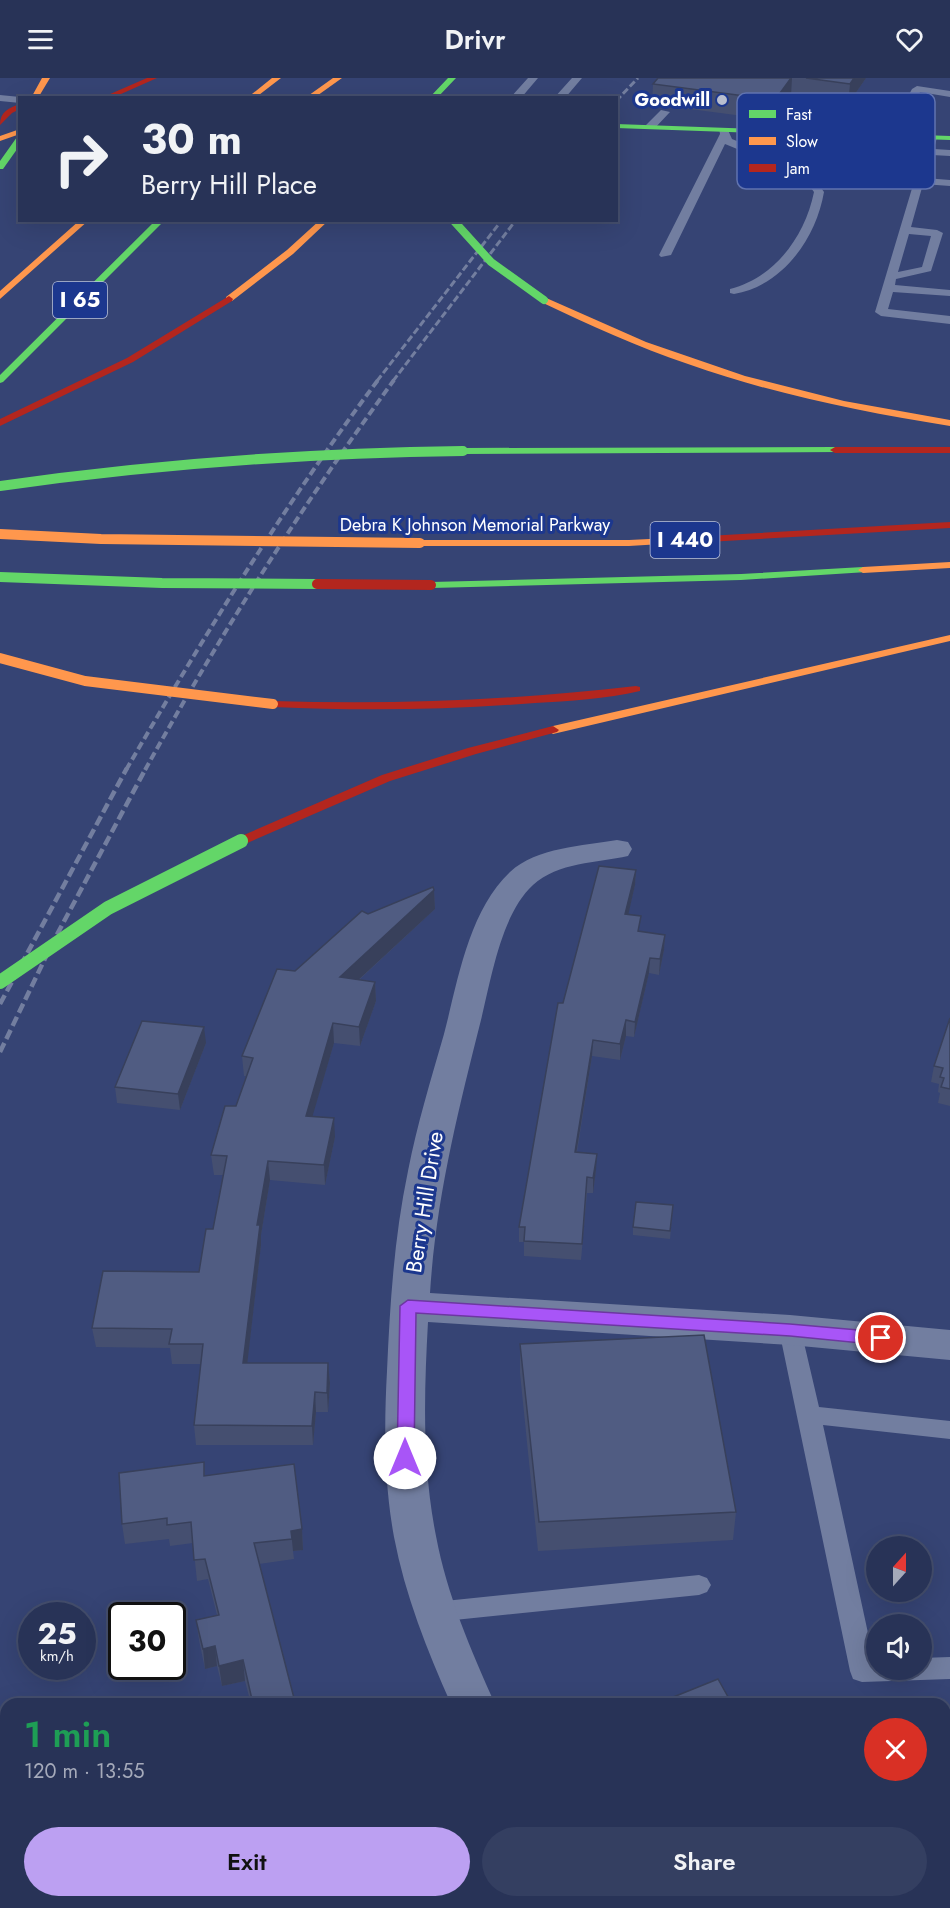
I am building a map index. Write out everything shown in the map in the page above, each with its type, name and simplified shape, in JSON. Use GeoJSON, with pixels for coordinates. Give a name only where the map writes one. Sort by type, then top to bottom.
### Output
{"type":"FeatureCollection","features":[{"type":"Feature","properties":{"kind":"main road"},"geometry":{"type":"LineString","coordinates":[[35,96],[46,78]]}},
{"type":"Feature","properties":{"kind":"main road"},"geometry":{"type":"LineString","coordinates":[[110,95],[153,78]]}},
{"type":"Feature","properties":{"kind":"main road"},"geometry":{"type":"LineString","coordinates":[[252,96],[277,78]]}},
{"type":"Feature","properties":{"kind":"main road"},"geometry":{"type":"LineString","coordinates":[[311,96],[338,78]]}},
{"type":"Feature","properties":{"kind":"main road"},"geometry":{"type":"LineString","coordinates":[[434,96],[452,78]]}},
{"type":"Feature","properties":{"kind":"main road"},"geometry":{"type":"LineString","coordinates":[[450,96],[461,78]]}},
{"type":"Feature","properties":{"kind":"main road"},"geometry":{"type":"LineString","coordinates":[[0,123],[9,111],[18,107]]}},
{"type":"Feature","properties":{"kind":"main road"},"geometry":{"type":"LineString","coordinates":[[618,126],[737,133]]}},
{"type":"Feature","properties":{"kind":"main road"},"geometry":{"type":"LineString","coordinates":[[0,139],[18,132]]}},
{"type":"Feature","properties":{"kind":"main road"},"geometry":{"type":"LineString","coordinates":[[935,137],[950,138]]}},
{"type":"Feature","properties":{"kind":"main road"},"geometry":{"type":"LineString","coordinates":[[0,167],[15,150]]}},
{"type":"Feature","properties":{"kind":"main road","name":"I 65"},"geometry":{"type":"LineString","coordinates":[[0,296],[83,222]]}},
{"type":"Feature","properties":{"kind":"main road","name":"I 65"},"geometry":{"type":"LineString","coordinates":[[0,380],[159,222]]}},
{"type":"Feature","properties":{"kind":"main road"},"geometry":{"type":"LineString","coordinates":[[0,423],[121,364],[234,297],[296,250],[324,222]]}},
{"type":"Feature","properties":{"kind":"main road"},"geometry":{"type":"LineString","coordinates":[[455,222],[490,262],[544,300],[625,340],[726,376],[836,404],[950,423]]}},
{"type":"Feature","properties":{"kind":"main road"},"geometry":{"type":"LineString","coordinates":[[0,486],[95,471],[216,459],[329,452],[950,450]]}},
{"type":"Feature","properties":{"kind":"main road","name":"Debra K Johnson Memorial Parkway"},"geometry":{"type":"LineString","coordinates":[[0,534],[101,539],[629,543],[950,525]]}},
{"type":"Feature","properties":{"kind":"main road","name":"I 440"},"geometry":{"type":"LineString","coordinates":[[0,577],[162,583],[431,585],[741,577],[950,565]]}},
{"type":"Feature","properties":{"kind":"main road"},"geometry":{"type":"LineString","coordinates":[[0,982],[108,908],[241,841],[384,778],[475,750],[580,722],[732,689],[838,661],[950,638]]}},
{"type":"Feature","properties":{"kind":"main road"},"geometry":{"type":"LineString","coordinates":[[0,658],[85,681],[273,704],[371,709],[469,707],[554,700],[654,687]]}},
{"type":"Feature","properties":{"kind":"main road"},"geometry":{"type":"LineString","coordinates":[[721,676],[838,661]]}},
{"type":"Feature","properties":{"kind":"street","name":"Berry Hill Drive"},"geometry":{"type":"LineString","coordinates":[[471,1698],[435,1612],[419,1559],[405,1470],[408,1306],[422,1191],[434,1135],[472,993],[501,906],[514,887],[537,869],[564,859],[617,849]]}},
{"type":"Feature","properties":{"kind":"street"},"geometry":{"type":"LineString","coordinates":[[408,1306],[790,1330],[950,1345]]}},
{"type":"Feature","properties":{"kind":"lane"},"geometry":{"type":"LineString","coordinates":[[517,96],[533,78]]}},
{"type":"Feature","properties":{"kind":"lane"},"geometry":{"type":"LineString","coordinates":[[561,96],[576,78]]}},
{"type":"Feature","properties":{"kind":"lane"},"geometry":{"type":"LineString","coordinates":[[915,93],[917,89],[950,94]]}},
{"type":"Feature","properties":{"kind":"lane"},"geometry":{"type":"LineString","coordinates":[[0,98],[18,100]]}},
{"type":"Feature","properties":{"kind":"lane"},"geometry":{"type":"LineString","coordinates":[[650,127],[665,112]]}},
{"type":"Feature","properties":{"kind":"lane"},"geometry":{"type":"LineString","coordinates":[[664,255],[724,133],[737,145]]}},
{"type":"Feature","properties":{"kind":"lane"},"geometry":{"type":"LineString","coordinates":[[935,152],[950,153]]}},
{"type":"Feature","properties":{"kind":"lane"},"geometry":{"type":"LineString","coordinates":[[935,182],[950,183]]}},
{"type":"Feature","properties":{"kind":"lane"},"geometry":{"type":"LineString","coordinates":[[734,291],[757,284],[773,274],[811,217],[817,205],[819,192],[817,189]]}},
{"type":"Feature","properties":{"kind":"lane"},"geometry":{"type":"LineString","coordinates":[[917,189],[881,312],[950,320]]}},
{"type":"Feature","properties":{"kind":"lane"},"geometry":{"type":"LineString","coordinates":[[890,283],[927,268],[933,248],[936,233],[905,230]]}},
{"type":"Feature","properties":{"kind":"lane"},"geometry":{"type":"LineString","coordinates":[[933,248],[950,249]]}},
{"type":"Feature","properties":{"kind":"lane"},"geometry":{"type":"LineString","coordinates":[[890,283],[950,293]]}},
{"type":"Feature","properties":{"kind":"lane"},"geometry":{"type":"LineString","coordinates":[[790,1330],[810,1415],[862,1671],[866,1671]]}},
{"type":"Feature","properties":{"kind":"lane"},"geometry":{"type":"LineString","coordinates":[[810,1415],[950,1430]]}},
{"type":"Feature","properties":{"kind":"lane"},"geometry":{"type":"LineString","coordinates":[[435,1612],[699,1585]]}},
{"type":"Feature","properties":{"kind":"lane"},"geometry":{"type":"LineString","coordinates":[[932,1669],[950,1668]]}},
{"type":"Feature","properties":{"kind":"building"},"geometry":{"type":"Polygon","coordinates":[[[658,78],[791,78],[780,93],[737,93],[737,95],[653,84],[658,78]]]}},
{"type":"Feature","properties":{"kind":"building"},"geometry":{"type":"Polygon","coordinates":[[[806,78],[854,78],[850,84],[806,78]]]}},
{"type":"Feature","properties":{"kind":"building"},"geometry":{"type":"Polygon","coordinates":[[[599,866],[636,870],[625,914],[641,916],[638,931],[665,935],[660,959],[650,958],[635,1022],[626,1020],[620,1044],[593,1040],[575,1152],[597,1154],[593,1178],[587,1177],[582,1244],[524,1241],[525,1227],[519,1227],[558,1003],[563,1003],[599,866]]]}},
{"type":"Feature","properties":{"kind":"building"},"geometry":{"type":"Polygon","coordinates":[[[433,887],[434,890],[340,977],[375,982],[359,1027],[333,1023],[306,1116],[334,1118],[324,1165],[268,1161],[257,1225],[260,1225],[243,1363],[328,1363],[327,1393],[315,1392],[312,1426],[194,1425],[203,1344],[169,1344],[172,1329],[92,1328],[103,1271],[199,1272],[206,1229],[213,1229],[227,1156],[211,1155],[225,1106],[236,1106],[253,1058],[242,1056],[277,969],[295,971],[362,911],[368,914],[433,887]]]}},
{"type":"Feature","properties":{"kind":"building"},"geometry":{"type":"Polygon","coordinates":[[[950,1018],[950,1089],[941,1087],[944,1078],[940,1077],[943,1068],[934,1066],[950,1018]]]}},
{"type":"Feature","properties":{"kind":"building"},"geometry":{"type":"Polygon","coordinates":[[[142,1021],[204,1027],[178,1094],[115,1087],[142,1021]]]}},
{"type":"Feature","properties":{"kind":"building"},"geometry":{"type":"Polygon","coordinates":[[[636,1202],[673,1205],[670,1231],[633,1227],[636,1202]]]}},
{"type":"Feature","properties":{"kind":"building"},"geometry":{"type":"Polygon","coordinates":[[[704,1335],[736,1512],[539,1522],[520,1344],[704,1335]]]}},
{"type":"Feature","properties":{"kind":"building"},"geometry":{"type":"Polygon","coordinates":[[[204,1462],[204,1476],[294,1464],[302,1529],[291,1531],[292,1539],[254,1543],[294,1698],[252,1698],[243,1660],[219,1666],[215,1646],[203,1649],[196,1620],[219,1615],[205,1559],[194,1560],[191,1522],[167,1525],[167,1518],[122,1524],[119,1473],[204,1462]]]}},
{"type":"Feature","properties":{"kind":"building"},"geometry":{"type":"Polygon","coordinates":[[[718,1679],[729,1698],[671,1698],[718,1679]]]}},
{"type":"Feature","properties":{"kind":"railway"},"geometry":{"type":"LineString","coordinates":[[618,99],[638,78]]}},
{"type":"Feature","properties":{"kind":"railway"},"geometry":{"type":"LineString","coordinates":[[377,381],[500,222]]}},
{"type":"Feature","properties":{"kind":"railway"},"geometry":{"type":"LineString","coordinates":[[393,381],[514,222]]}},
{"type":"Feature","properties":{"kind":"railway"},"geometry":{"type":"LineString","coordinates":[[126,770],[246,571],[310,474],[378,380]]}},
{"type":"Feature","properties":{"kind":"railway"},"geometry":{"type":"LineString","coordinates":[[145,770],[203,670],[295,522],[394,380]]}},
{"type":"Feature","properties":{"kind":"railway"},"geometry":{"type":"LineString","coordinates":[[0,1004],[127,768]]}},
{"type":"Feature","properties":{"kind":"railway"},"geometry":{"type":"LineString","coordinates":[[0,1052],[53,942],[146,768]]}},
{"type":"Feature","properties":{"kind":"traffic: fast"},"geometry":{"type":"LineString","coordinates":[[434,96],[452,78]]}},
{"type":"Feature","properties":{"kind":"traffic: fast"},"geometry":{"type":"LineString","coordinates":[[618,126],[737,130]]}},
{"type":"Feature","properties":{"kind":"traffic: fast"},"geometry":{"type":"LineString","coordinates":[[935,137],[950,138]]}},
{"type":"Feature","properties":{"kind":"traffic: fast"},"geometry":{"type":"LineString","coordinates":[[0,167],[18,142]]}},
{"type":"Feature","properties":{"kind":"traffic: fast"},"geometry":{"type":"LineString","coordinates":[[0,380],[159,222]]}},
{"type":"Feature","properties":{"kind":"traffic: fast"},"geometry":{"type":"LineString","coordinates":[[455,222],[491,262],[544,300]]}},
{"type":"Feature","properties":{"kind":"traffic: fast"},"geometry":{"type":"LineString","coordinates":[[463,451],[835,450]]}},
{"type":"Feature","properties":{"kind":"traffic: fast"},"geometry":{"type":"LineString","coordinates":[[0,486],[115,471],[231,460],[463,451]]}},
{"type":"Feature","properties":{"kind":"traffic: fast"},"geometry":{"type":"LineString","coordinates":[[431,585],[741,577],[863,570]]}},
{"type":"Feature","properties":{"kind":"traffic: fast"},"geometry":{"type":"LineString","coordinates":[[0,577],[162,583],[317,584]]}},
{"type":"Feature","properties":{"kind":"traffic: fast"},"geometry":{"type":"LineString","coordinates":[[0,982],[108,908],[241,841]]}},
{"type":"Feature","properties":{"kind":"traffic: slow"},"geometry":{"type":"LineString","coordinates":[[35,96],[46,78]]}},
{"type":"Feature","properties":{"kind":"traffic: slow"},"geometry":{"type":"LineString","coordinates":[[253,96],[277,78]]}},
{"type":"Feature","properties":{"kind":"traffic: slow"},"geometry":{"type":"LineString","coordinates":[[311,96],[338,78]]}},
{"type":"Feature","properties":{"kind":"traffic: slow"},"geometry":{"type":"LineString","coordinates":[[0,139],[18,132]]}},
{"type":"Feature","properties":{"kind":"traffic: slow"},"geometry":{"type":"LineString","coordinates":[[0,296],[83,222]]}},
{"type":"Feature","properties":{"kind":"traffic: slow"},"geometry":{"type":"LineString","coordinates":[[229,299],[290,252],[323,222]]}},
{"type":"Feature","properties":{"kind":"traffic: slow"},"geometry":{"type":"LineString","coordinates":[[544,300],[642,344],[742,378],[844,404],[950,423]]}},
{"type":"Feature","properties":{"kind":"traffic: slow"},"geometry":{"type":"LineString","coordinates":[[0,534],[101,539],[420,543]]}},
{"type":"Feature","properties":{"kind":"traffic: slow"},"geometry":{"type":"LineString","coordinates":[[420,543],[629,543],[690,540]]}},
{"type":"Feature","properties":{"kind":"traffic: slow"},"geometry":{"type":"LineString","coordinates":[[863,570],[950,565]]}},
{"type":"Feature","properties":{"kind":"traffic: slow"},"geometry":{"type":"LineString","coordinates":[[553,730],[950,638]]}},
{"type":"Feature","properties":{"kind":"traffic: slow"},"geometry":{"type":"LineString","coordinates":[[0,658],[85,681],[273,704]]}},
{"type":"Feature","properties":{"kind":"traffic: jam"},"geometry":{"type":"LineString","coordinates":[[109,96],[153,78]]}},
{"type":"Feature","properties":{"kind":"traffic: jam"},"geometry":{"type":"LineString","coordinates":[[0,123],[9,111],[18,107]]}},
{"type":"Feature","properties":{"kind":"traffic: jam"},"geometry":{"type":"LineString","coordinates":[[0,423],[130,360],[229,299]]}},
{"type":"Feature","properties":{"kind":"traffic: jam"},"geometry":{"type":"LineString","coordinates":[[835,450],[950,450]]}},
{"type":"Feature","properties":{"kind":"traffic: jam"},"geometry":{"type":"LineString","coordinates":[[690,540],[950,525]]}},
{"type":"Feature","properties":{"kind":"traffic: jam"},"geometry":{"type":"LineString","coordinates":[[317,584],[431,585]]}},
{"type":"Feature","properties":{"kind":"traffic: jam"},"geometry":{"type":"LineString","coordinates":[[273,704],[455,705],[545,699],[636,689]]}},
{"type":"Feature","properties":{"kind":"traffic: jam"},"geometry":{"type":"LineString","coordinates":[[241,841],[386,778],[472,751],[553,730]]}},
{"type":"Feature","properties":{"kind":"place","name":"Goodwill"},"geometry":{"type":"Point","coordinates":[722,100]}},
{"type":"Feature","properties":{"kind":"route"},"geometry":{"type":"LineString","coordinates":[[405,1458],[408,1306],[790,1330],[881,1338]]}}]}
